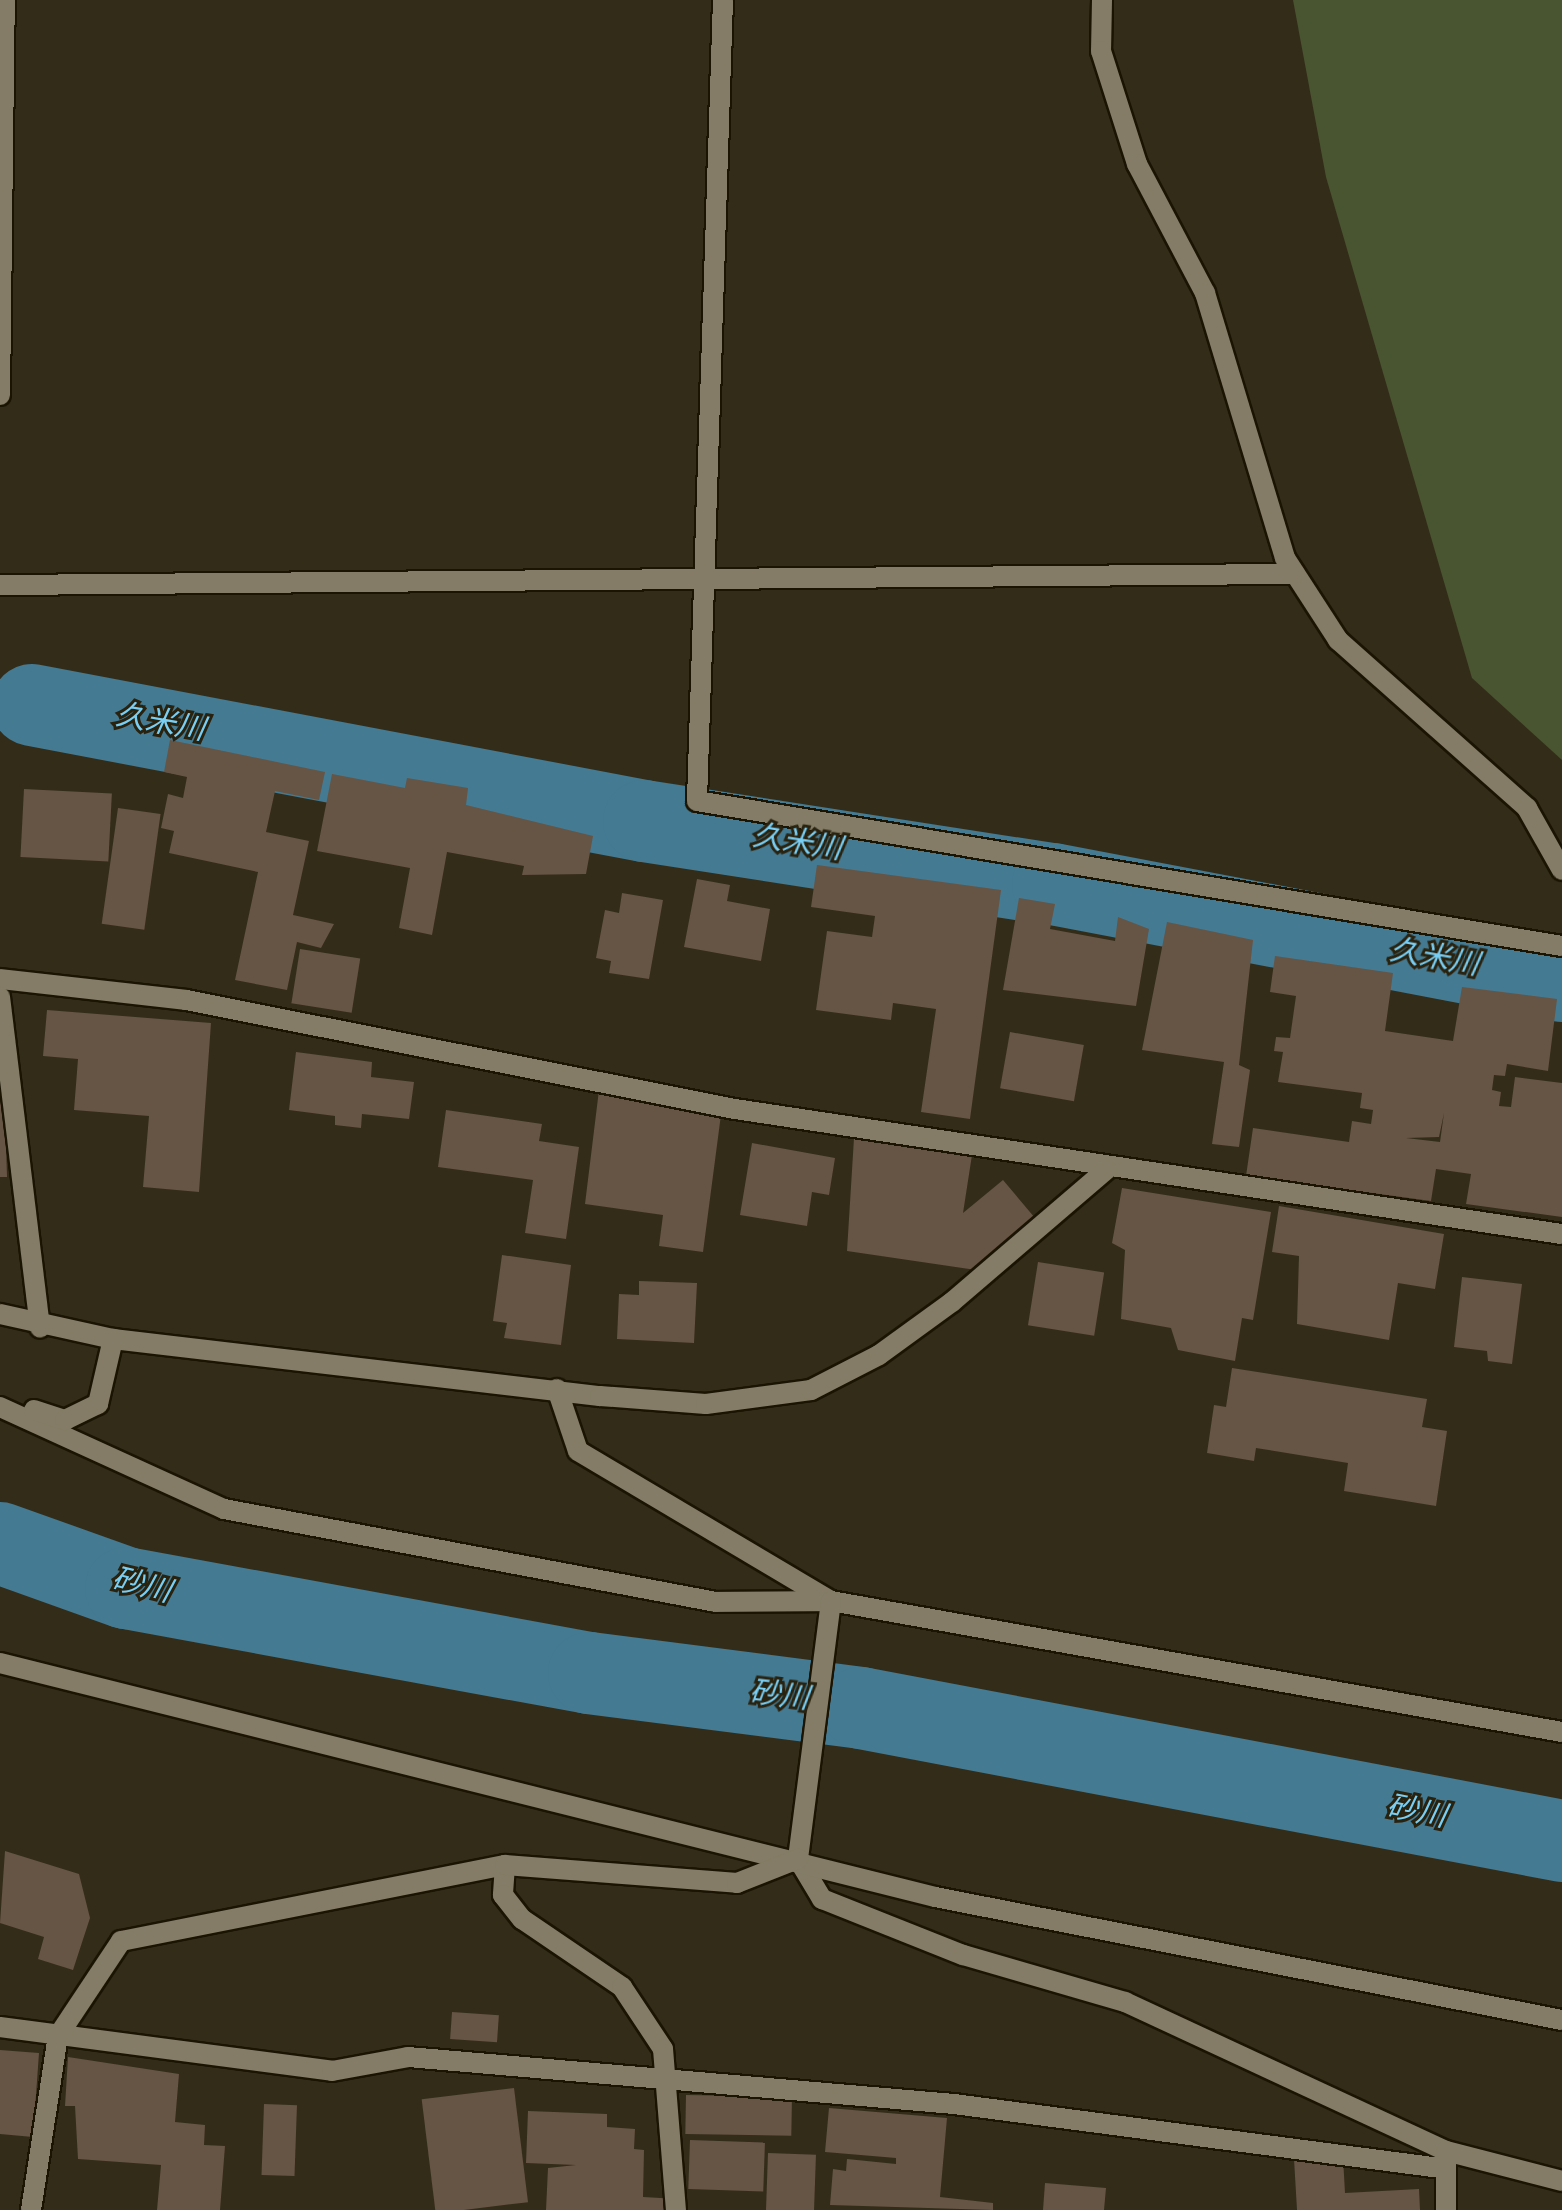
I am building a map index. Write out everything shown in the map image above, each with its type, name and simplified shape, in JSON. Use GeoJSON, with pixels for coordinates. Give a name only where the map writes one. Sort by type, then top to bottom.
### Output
{"type":"FeatureCollection","features":[{"type":"Feature","properties":{"kind":"street"},"geometry":{"type":"LineString","coordinates":[[0,395],[5,0]]}},
{"type":"Feature","properties":{"kind":"street"},"geometry":{"type":"LineString","coordinates":[[723,0],[697,801],[1562,946]]}},
{"type":"Feature","properties":{"kind":"street"},"geometry":{"type":"LineString","coordinates":[[1102,0],[1101,51],[1137,164],[1205,293],[1295,574],[1338,640],[1527,808],[1562,870]]}},
{"type":"Feature","properties":{"kind":"street"},"geometry":{"type":"LineString","coordinates":[[0,585],[1295,574]]}},
{"type":"Feature","properties":{"kind":"street"},"geometry":{"type":"LineString","coordinates":[[0,979],[186,1000],[633,1091],[1107,1169],[1562,1234]]}},
{"type":"Feature","properties":{"kind":"street"},"geometry":{"type":"LineString","coordinates":[[0,997],[40,1328]]}},
{"type":"Feature","properties":{"kind":"street"},"geometry":{"type":"LineString","coordinates":[[0,1314],[40,1328],[113,1339],[706,1404],[811,1390],[879,1355],[952,1302],[1107,1169]]}},
{"type":"Feature","properties":{"kind":"street"},"geometry":{"type":"LineString","coordinates":[[0,1399],[65,1420],[98,1404],[113,1339]]}},
{"type":"Feature","properties":{"kind":"street"},"geometry":{"type":"LineString","coordinates":[[557,1389],[578,1451],[831,1601]]}},
{"type":"Feature","properties":{"kind":"street"},"geometry":{"type":"LineString","coordinates":[[0,1407],[224,1509],[715,1602],[831,1601],[1562,1732]]}},
{"type":"Feature","properties":{"kind":"street"},"geometry":{"type":"LineString","coordinates":[[831,1601],[798,1859],[822,1899],[963,1955],[1125,2002],[1446,2160]]}},
{"type":"Feature","properties":{"kind":"street"},"geometry":{"type":"LineString","coordinates":[[0,1663],[798,1859],[935,1897],[1562,2020]]}},
{"type":"Feature","properties":{"kind":"street"},"geometry":{"type":"LineString","coordinates":[[31,2210],[58,2036],[121,1941],[505,1865],[737,1883],[798,1859]]}},
{"type":"Feature","properties":{"kind":"street"},"geometry":{"type":"LineString","coordinates":[[505,1865],[503,1895],[522,1919],[622,1987],[663,2049],[672,2085],[676,2210]]}},
{"type":"Feature","properties":{"kind":"street"},"geometry":{"type":"LineString","coordinates":[[0,2027],[332,2071],[408,2057],[672,2085],[954,2104],[1446,2160],[1562,2181]]}},
{"type":"Feature","properties":{"kind":"street"},"geometry":{"type":"LineString","coordinates":[[1446,2160],[1446,2210]]}},
{"type":"Feature","properties":{"kind":"green space"},"geometry":{"type":"Polygon","coordinates":[[[1293,0],[1562,0],[1562,760],[1472,678],[1326,177],[1293,0]]]}},
{"type":"Feature","properties":{"kind":"building"},"geometry":{"type":"Polygon","coordinates":[[[170,740],[325,772],[319,800],[275,791],[266,832],[309,841],[293,915],[334,924],[321,948],[297,942],[287,990],[235,980],[258,872],[169,853],[174,831],[161,828],[168,794],[183,798],[187,777],[164,772],[170,740]]]}},
{"type":"Feature","properties":{"kind":"building"},"geometry":{"type":"Polygon","coordinates":[[[332,774],[405,788],[407,778],[468,788],[466,805],[593,836],[586,874],[522,875],[524,866],[447,852],[432,935],[399,928],[410,868],[317,851],[332,774]]]}},
{"type":"Feature","properties":{"kind":"building"},"geometry":{"type":"Polygon","coordinates":[[[24,789],[112,794],[108,862],[20,857],[24,789]]]}},
{"type":"Feature","properties":{"kind":"building"},"geometry":{"type":"Polygon","coordinates":[[[118,808],[161,814],[144,930],[102,924],[118,808]]]}},
{"type":"Feature","properties":{"kind":"building"},"geometry":{"type":"Polygon","coordinates":[[[817,865],[1001,890],[970,1119],[921,1112],[936,1009],[893,1003],[891,1020],[816,1010],[827,931],[872,937],[875,916],[811,907],[817,865]]]}},
{"type":"Feature","properties":{"kind":"building"},"geometry":{"type":"Polygon","coordinates":[[[697,879],[730,885],[727,901],[770,909],[761,961],[684,947],[697,879]]]}},
{"type":"Feature","properties":{"kind":"building"},"geometry":{"type":"Polygon","coordinates":[[[622,893],[663,900],[649,979],[609,973],[611,961],[596,958],[605,910],[619,913],[622,893]]]}},
{"type":"Feature","properties":{"kind":"building"},"geometry":{"type":"Polygon","coordinates":[[[1019,898],[1055,904],[1050,929],[1115,941],[1118,917],[1149,929],[1136,1006],[1003,990],[1019,898]]]}},
{"type":"Feature","properties":{"kind":"building"},"geometry":{"type":"Polygon","coordinates":[[[1167,922],[1253,940],[1239,1065],[1250,1070],[1239,1147],[1212,1144],[1224,1062],[1142,1050],[1167,922]]]}},
{"type":"Feature","properties":{"kind":"building"},"geometry":{"type":"Polygon","coordinates":[[[300,949],[360,959],[352,1013],[291,1003],[300,949]]]}},
{"type":"Feature","properties":{"kind":"building"},"geometry":{"type":"Polygon","coordinates":[[[1275,956],[1393,973],[1385,1031],[1453,1041],[1462,987],[1557,999],[1548,1071],[1507,1064],[1505,1076],[1494,1075],[1492,1090],[1501,1092],[1499,1106],[1511,1107],[1515,1077],[1562,1083],[1562,1217],[1466,1204],[1471,1174],[1436,1169],[1431,1201],[1246,1176],[1253,1128],[1349,1142],[1352,1121],[1371,1124],[1373,1110],[1360,1108],[1362,1093],[1278,1082],[1283,1052],[1274,1051],[1276,1037],[1290,1038],[1296,996],[1270,992],[1275,956]],[[1444,1113],[1439,1137],[1406,1138],[1440,1142],[1444,1113]]]}},
{"type":"Feature","properties":{"kind":"building"},"geometry":{"type":"Polygon","coordinates":[[[47,1010],[211,1023],[199,1192],[143,1187],[149,1116],[74,1110],[78,1059],[43,1056],[47,1010]]]}},
{"type":"Feature","properties":{"kind":"building"},"geometry":{"type":"Polygon","coordinates":[[[1010,1032],[1084,1045],[1074,1101],[1000,1088],[1010,1032]]]}},
{"type":"Feature","properties":{"kind":"building"},"geometry":{"type":"Polygon","coordinates":[[[296,1052],[372,1062],[371,1077],[414,1082],[409,1119],[362,1114],[361,1128],[335,1125],[335,1116],[289,1110],[296,1052]]]}},
{"type":"Feature","properties":{"kind":"building"},"geometry":{"type":"Polygon","coordinates":[[[0,1077],[4,1077],[7,1177],[0,1177],[0,1077]]]}},
{"type":"Feature","properties":{"kind":"building"},"geometry":{"type":"Polygon","coordinates":[[[599,1090],[722,1107],[703,1252],[659,1246],[663,1215],[585,1204],[599,1090]]]}},
{"type":"Feature","properties":{"kind":"building"},"geometry":{"type":"Polygon","coordinates":[[[446,1110],[542,1124],[539,1141],[579,1147],[566,1239],[525,1233],[533,1180],[438,1167],[446,1110]]]}},
{"type":"Feature","properties":{"kind":"building"},"geometry":{"type":"Polygon","coordinates":[[[854,1138],[972,1155],[963,1213],[1003,1180],[1035,1218],[976,1270],[847,1251],[854,1138]]]}},
{"type":"Feature","properties":{"kind":"building"},"geometry":{"type":"Polygon","coordinates":[[[752,1143],[835,1158],[829,1195],[812,1192],[807,1226],[740,1215],[752,1143]]]}},
{"type":"Feature","properties":{"kind":"building"},"geometry":{"type":"Polygon","coordinates":[[[1122,1188],[1271,1212],[1253,1320],[1242,1318],[1235,1361],[1178,1350],[1171,1328],[1121,1319],[1125,1250],[1112,1243],[1122,1188]]]}},
{"type":"Feature","properties":{"kind":"building"},"geometry":{"type":"Polygon","coordinates":[[[1279,1206],[1444,1234],[1435,1289],[1398,1283],[1389,1340],[1297,1324],[1299,1256],[1272,1252],[1279,1206]]]}},
{"type":"Feature","properties":{"kind":"building"},"geometry":{"type":"Polygon","coordinates":[[[502,1255],[571,1265],[561,1345],[504,1338],[507,1323],[493,1321],[502,1255]]]}},
{"type":"Feature","properties":{"kind":"building"},"geometry":{"type":"Polygon","coordinates":[[[1038,1262],[1104,1272],[1094,1336],[1028,1325],[1038,1262]]]}},
{"type":"Feature","properties":{"kind":"building"},"geometry":{"type":"Polygon","coordinates":[[[1462,1277],[1522,1284],[1512,1364],[1488,1361],[1487,1351],[1454,1347],[1462,1277]]]}},
{"type":"Feature","properties":{"kind":"building"},"geometry":{"type":"Polygon","coordinates":[[[639,1281],[697,1283],[694,1343],[617,1339],[619,1294],[639,1295],[639,1281]]]}},
{"type":"Feature","properties":{"kind":"building"},"geometry":{"type":"Polygon","coordinates":[[[1232,1368],[1427,1399],[1422,1427],[1447,1431],[1436,1506],[1344,1491],[1348,1463],[1256,1448],[1254,1461],[1207,1453],[1214,1405],[1226,1407],[1232,1368]]]}},
{"type":"Feature","properties":{"kind":"building"},"geometry":{"type":"Polygon","coordinates":[[[5,1851],[79,1874],[90,1918],[73,1970],[38,1959],[44,1937],[0,1923],[5,1851]]]}},
{"type":"Feature","properties":{"kind":"building"},"geometry":{"type":"Polygon","coordinates":[[[452,2012],[499,2015],[497,2042],[450,2039],[452,2012]]]}},
{"type":"Feature","properties":{"kind":"building"},"geometry":{"type":"Polygon","coordinates":[[[0,2050],[39,2053],[33,2137],[0,2134],[0,2050]]]}},
{"type":"Feature","properties":{"kind":"building"},"geometry":{"type":"Polygon","coordinates":[[[68,2057],[179,2074],[175,2122],[205,2125],[204,2145],[225,2146],[220,2210],[157,2210],[161,2165],[78,2159],[75,2106],[65,2106],[68,2057]]]}},
{"type":"Feature","properties":{"kind":"building"},"geometry":{"type":"Polygon","coordinates":[[[514,2088],[528,2202],[464,2210],[435,2210],[422,2099],[514,2088]]]}},
{"type":"Feature","properties":{"kind":"building"},"geometry":{"type":"Polygon","coordinates":[[[686,2095],[792,2097],[791,2136],[685,2134],[686,2095]]]}},
{"type":"Feature","properties":{"kind":"building"},"geometry":{"type":"Polygon","coordinates":[[[264,2104],[297,2105],[295,2176],[262,2175],[264,2104]]]}},
{"type":"Feature","properties":{"kind":"building"},"geometry":{"type":"Polygon","coordinates":[[[829,2108],[947,2118],[940,2197],[993,2203],[993,2210],[830,2205],[833,2169],[846,2171],[847,2159],[896,2164],[896,2158],[825,2152],[829,2108]]]}},
{"type":"Feature","properties":{"kind":"building"},"geometry":{"type":"Polygon","coordinates":[[[528,2111],[607,2114],[607,2127],[635,2129],[634,2149],[644,2150],[643,2197],[678,2199],[678,2210],[546,2210],[548,2168],[576,2165],[526,2163],[528,2111]]]}},
{"type":"Feature","properties":{"kind":"building"},"geometry":{"type":"Polygon","coordinates":[[[690,2140],[765,2143],[763,2192],[688,2189],[690,2140]]]}},
{"type":"Feature","properties":{"kind":"building"},"geometry":{"type":"Polygon","coordinates":[[[768,2153],[816,2155],[814,2210],[766,2210],[768,2153]]]}},
{"type":"Feature","properties":{"kind":"building"},"geometry":{"type":"Polygon","coordinates":[[[1343,2157],[1345,2193],[1419,2189],[1420,2210],[1297,2210],[1294,2159],[1343,2157]]]}},
{"type":"Feature","properties":{"kind":"building"},"geometry":{"type":"Polygon","coordinates":[[[1045,2183],[1106,2188],[1104,2210],[1043,2210],[1045,2183]]]}},
{"type":"Feature","properties":{"kind":"waterway"},"geometry":{"type":"LineString","coordinates":[[0,697],[32,705]]}},
{"type":"Feature","properties":{"kind":"waterway","name":"久米川"},"geometry":{"type":"LineString","coordinates":[[32,705],[644,821],[1053,884],[1562,981]]}},
{"type":"Feature","properties":{"kind":"waterway","name":"砂川"},"geometry":{"type":"LineString","coordinates":[[0,1543],[126,1588],[589,1673],[861,1708],[1562,1841]]}}]}
